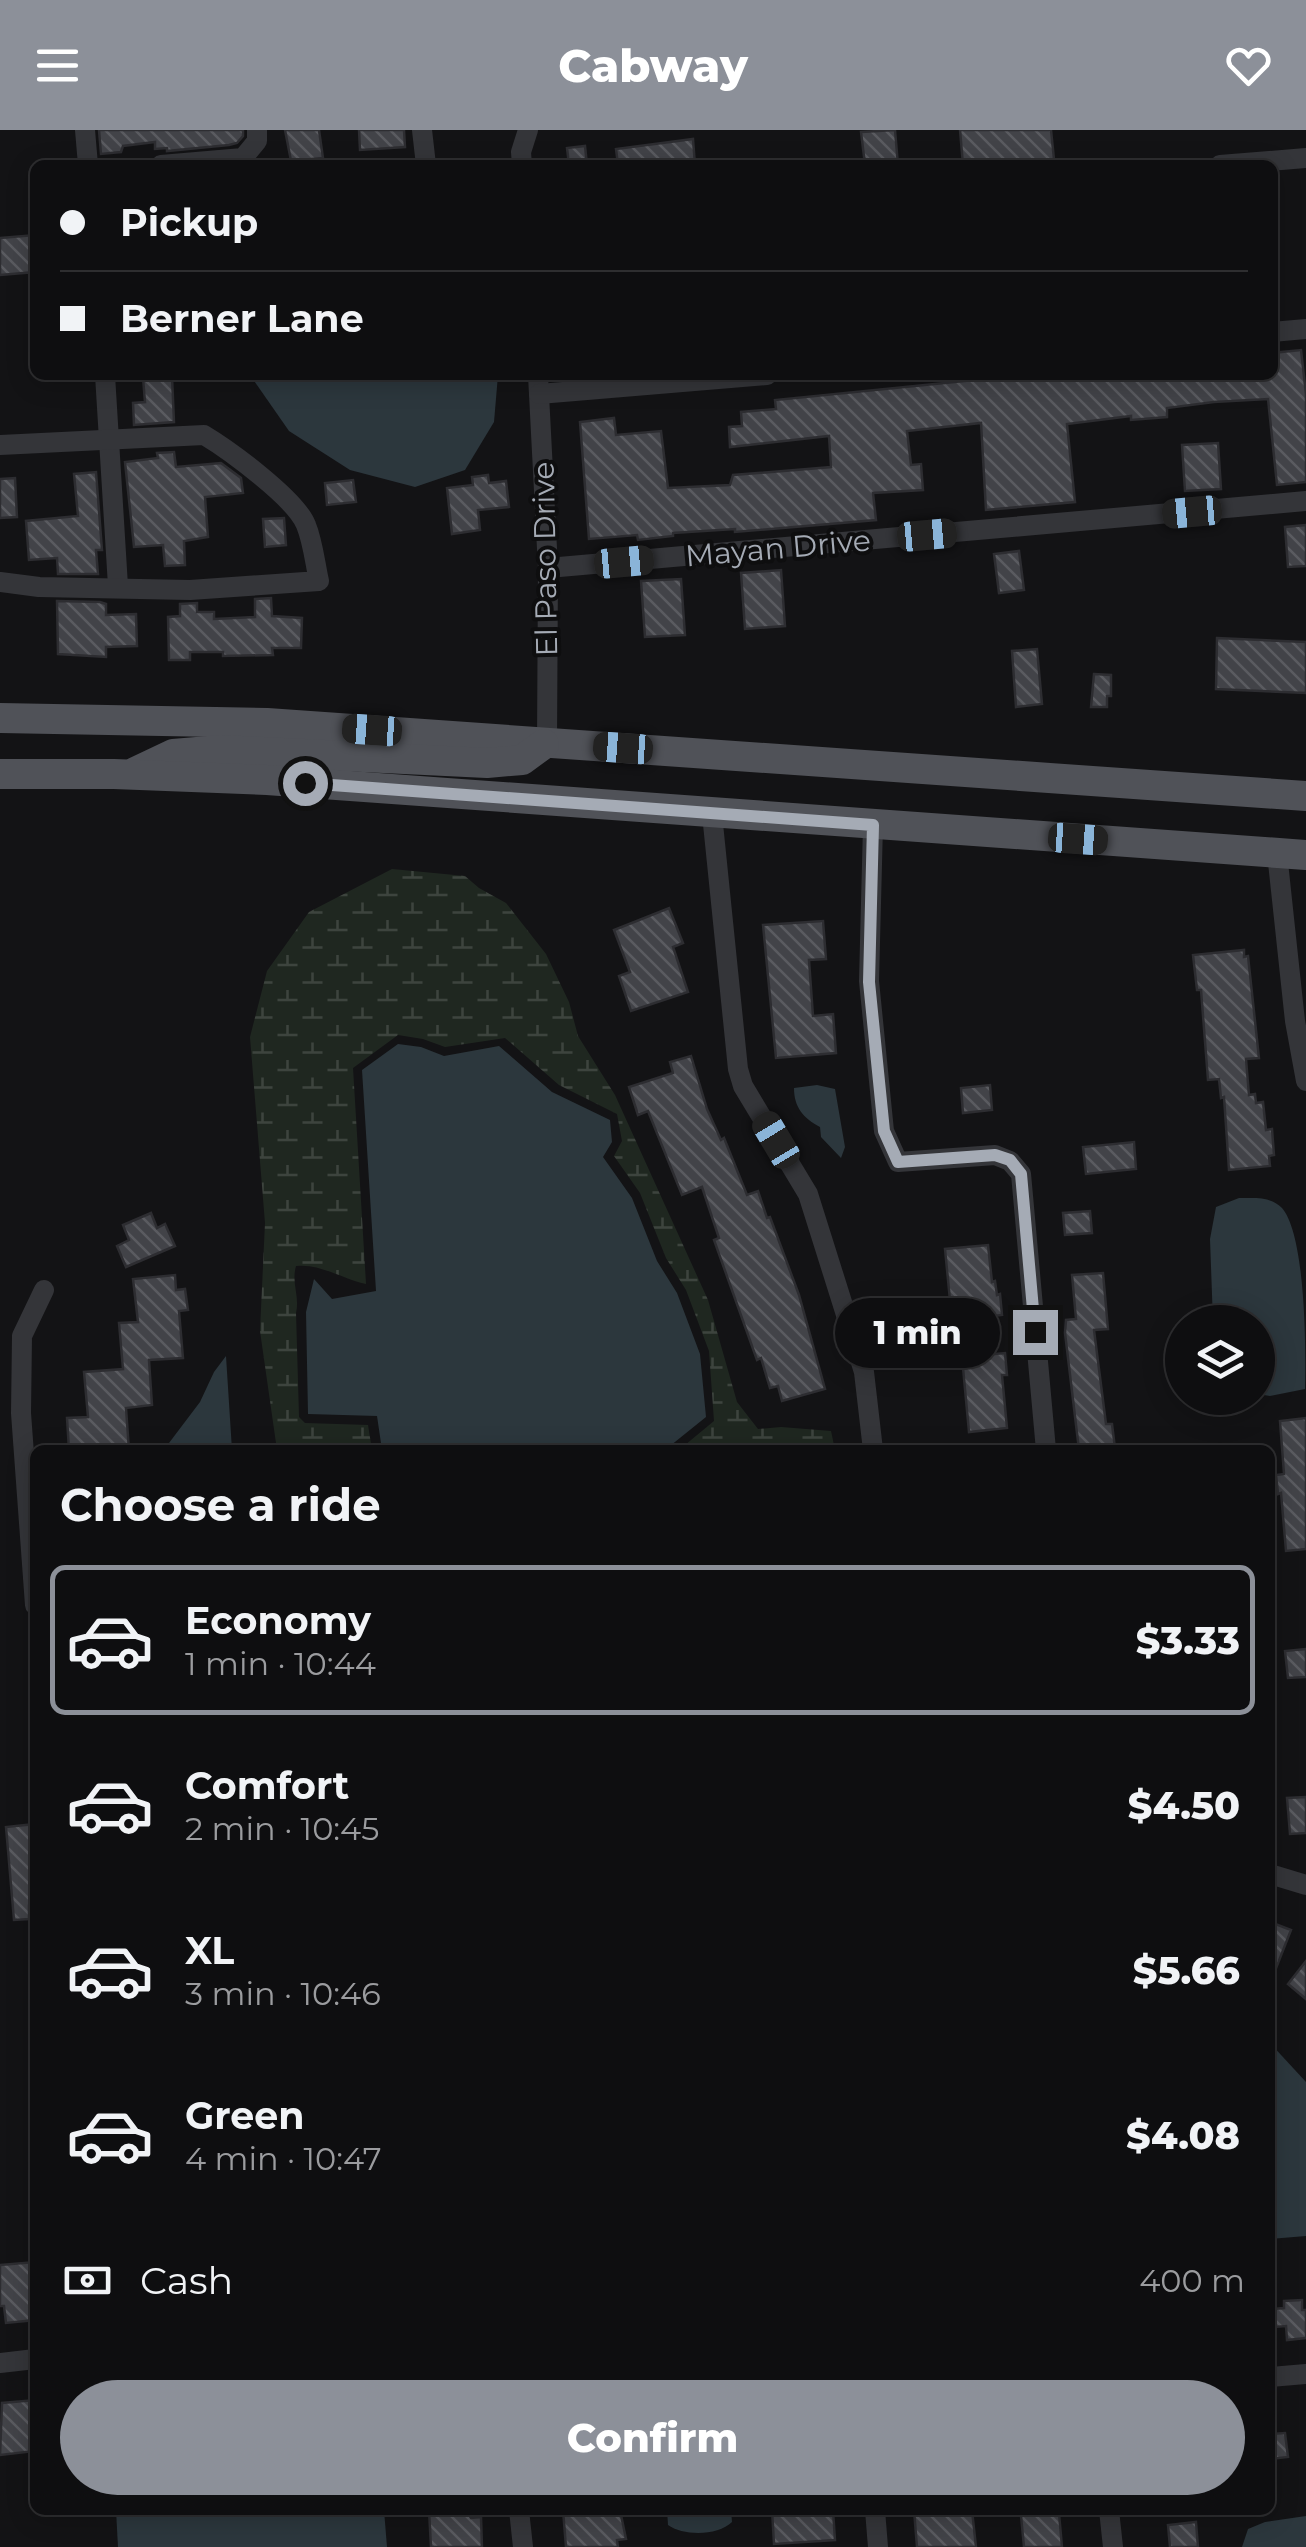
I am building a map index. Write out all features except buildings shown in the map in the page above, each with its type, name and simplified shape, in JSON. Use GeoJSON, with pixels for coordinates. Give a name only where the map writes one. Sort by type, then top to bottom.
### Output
{"type":"FeatureCollection","features":[{"type":"Feature","properties":{"kind":"main road"},"geometry":{"type":"LineString","coordinates":[[0,718],[267,723],[1306,796]]}},
{"type":"Feature","properties":{"kind":"main road"},"geometry":{"type":"LineString","coordinates":[[130,774],[173,754],[222,750],[487,763],[522,760],[547,742]]}},
{"type":"Feature","properties":{"kind":"main road"},"geometry":{"type":"LineString","coordinates":[[0,774],[130,774],[305,783],[1292,854]]}},
{"type":"Feature","properties":{"kind":"street"},"geometry":{"type":"LineString","coordinates":[[85,130],[88,160]]}},
{"type":"Feature","properties":{"kind":"street"},"geometry":{"type":"LineString","coordinates":[[220,160],[243,158],[257,141],[257,130]]}},
{"type":"Feature","properties":{"kind":"street"},"geometry":{"type":"LineString","coordinates":[[422,130],[425,160]]}},
{"type":"Feature","properties":{"kind":"street"},"geometry":{"type":"LineString","coordinates":[[522,160],[528,130]]}},
{"type":"Feature","properties":{"kind":"street"},"geometry":{"type":"LineString","coordinates":[[1278,160],[1306,158]]}},
{"type":"Feature","properties":{"kind":"street"},"geometry":{"type":"LineString","coordinates":[[1278,331],[1306,329]]}},
{"type":"Feature","properties":{"kind":"street"},"geometry":{"type":"LineString","coordinates":[[104,380],[118,586]]}},
{"type":"Feature","properties":{"kind":"street"},"geometry":{"type":"LineString","coordinates":[[538,385],[652,380]]}},
{"type":"Feature","properties":{"kind":"street","name":"El Paso Drive"},"geometry":{"type":"LineString","coordinates":[[538,385],[548,568],[547,742]]}},
{"type":"Feature","properties":{"kind":"street"},"geometry":{"type":"LineString","coordinates":[[0,445],[204,436],[226,448],[306,523],[320,580],[190,590],[38,587],[0,582]]}},
{"type":"Feature","properties":{"kind":"street","name":"Mayan Drive"},"geometry":{"type":"LineString","coordinates":[[548,568],[1306,502]]}},
{"type":"Feature","properties":{"kind":"street"},"geometry":{"type":"LineString","coordinates":[[712,814],[738,1069],[743,1086],[808,1194],[864,1372],[872,1445]]}},
{"type":"Feature","properties":{"kind":"street"},"geometry":{"type":"LineString","coordinates":[[873,825],[869,982],[884,1131],[898,1162],[995,1155],[1010,1160],[1021,1174],[1046,1445]]}},
{"type":"Feature","properties":{"kind":"street"},"geometry":{"type":"LineString","coordinates":[[1292,854],[1294,1020],[1306,1082]]}},
{"type":"Feature","properties":{"kind":"street"},"geometry":{"type":"LineString","coordinates":[[30,1536],[21,1413],[22,1336],[44,1290]]}},
{"type":"Feature","properties":{"kind":"street"},"geometry":{"type":"LineString","coordinates":[[1275,1876],[1306,1885]]}},
{"type":"Feature","properties":{"kind":"street"},"geometry":{"type":"LineString","coordinates":[[0,2363],[30,2360]]}},
{"type":"Feature","properties":{"kind":"street"},"geometry":{"type":"LineString","coordinates":[[1275,2377],[1306,2374]]}},
{"type":"Feature","properties":{"kind":"street"},"geometry":{"type":"LineString","coordinates":[[520,2515],[523,2547]]}},
{"type":"Feature","properties":{"kind":"street"},"geometry":{"type":"LineString","coordinates":[[875,2515],[878,2547]]}},
{"type":"Feature","properties":{"kind":"street"},"geometry":{"type":"LineString","coordinates":[[1110,2515],[1113,2547]]}},
{"type":"Feature","properties":{"kind":"green space"},"geometry":{"type":"Polygon","coordinates":[[[392,869],[465,876],[506,903],[546,954],[569,1002],[578,1036],[615,1095],[708,1300],[737,1402],[758,1429],[831,1431],[834,1445],[685,1445],[714,1421],[709,1351],[686,1290],[666,1258],[640,1193],[614,1156],[622,1141],[617,1114],[559,1085],[505,1038],[445,1047],[398,1035],[353,1068],[366,1284],[314,1267],[296,1266],[295,1272],[299,1417],[305,1423],[368,1425],[371,1445],[276,1445],[260,1331],[265,1223],[250,1037],[267,971],[309,912],[392,869]]]}},
{"type":"Feature","properties":{"kind":"shaded area"},"geometry":{"type":"Polygon","coordinates":[[[253,380],[498,380],[494,422],[465,470],[415,487],[350,470],[289,431],[253,380]]]}},
{"type":"Feature","properties":{"kind":"shaded area"},"geometry":{"type":"Polygon","coordinates":[[[398,1044],[444,1056],[499,1046],[552,1092],[610,1120],[612,1142],[603,1157],[632,1198],[657,1261],[677,1293],[700,1354],[706,1417],[671,1445],[381,1445],[377,1416],[308,1414],[306,1312],[314,1279],[332,1299],[376,1291],[362,1070],[398,1044]]]}},
{"type":"Feature","properties":{"kind":"shaded area"},"geometry":{"type":"Polygon","coordinates":[[[817,1085],[835,1089],[845,1147],[841,1158],[821,1137],[820,1127],[804,1116],[796,1101],[794,1088],[817,1085]]]}},
{"type":"Feature","properties":{"kind":"shaded area"},"geometry":{"type":"Polygon","coordinates":[[[1239,1198],[1262,1198],[1282,1208],[1290,1222],[1303,1295],[1305,1389],[1275,1395],[1275,1305],[1212,1305],[1210,1239],[1216,1207],[1239,1198]]]}},
{"type":"Feature","properties":{"kind":"shaded area"},"geometry":{"type":"Polygon","coordinates":[[[226,1356],[232,1445],[169,1445],[200,1402],[226,1356]]]}},
{"type":"Feature","properties":{"kind":"shaded area"},"geometry":{"type":"Polygon","coordinates":[[[1275,2048],[1306,2082],[1306,2236],[1275,2239],[1275,2048]]]}},
{"type":"Feature","properties":{"kind":"shaded area"},"geometry":{"type":"Polygon","coordinates":[[[116,2515],[384,2515],[387,2547],[118,2547],[116,2515]]]}},
{"type":"Feature","properties":{"kind":"shaded area"},"geometry":{"type":"Polygon","coordinates":[[[667,2515],[731,2515],[732,2522],[726,2527],[710,2532],[682,2531],[668,2525],[667,2515]]]}},
{"type":"Feature","properties":{"kind":"shaded area"},"geometry":{"type":"Polygon","coordinates":[[[1306,2516],[1306,2547],[1242,2547],[1248,2529],[1265,2522],[1306,2516]]]}},
{"type":"Feature","properties":{"kind":"route"},"geometry":{"type":"LineString","coordinates":[[305,783],[873,825],[869,982],[884,1131],[898,1162],[995,1155],[1010,1160],[1021,1174],[1035,1332]]}}]}
